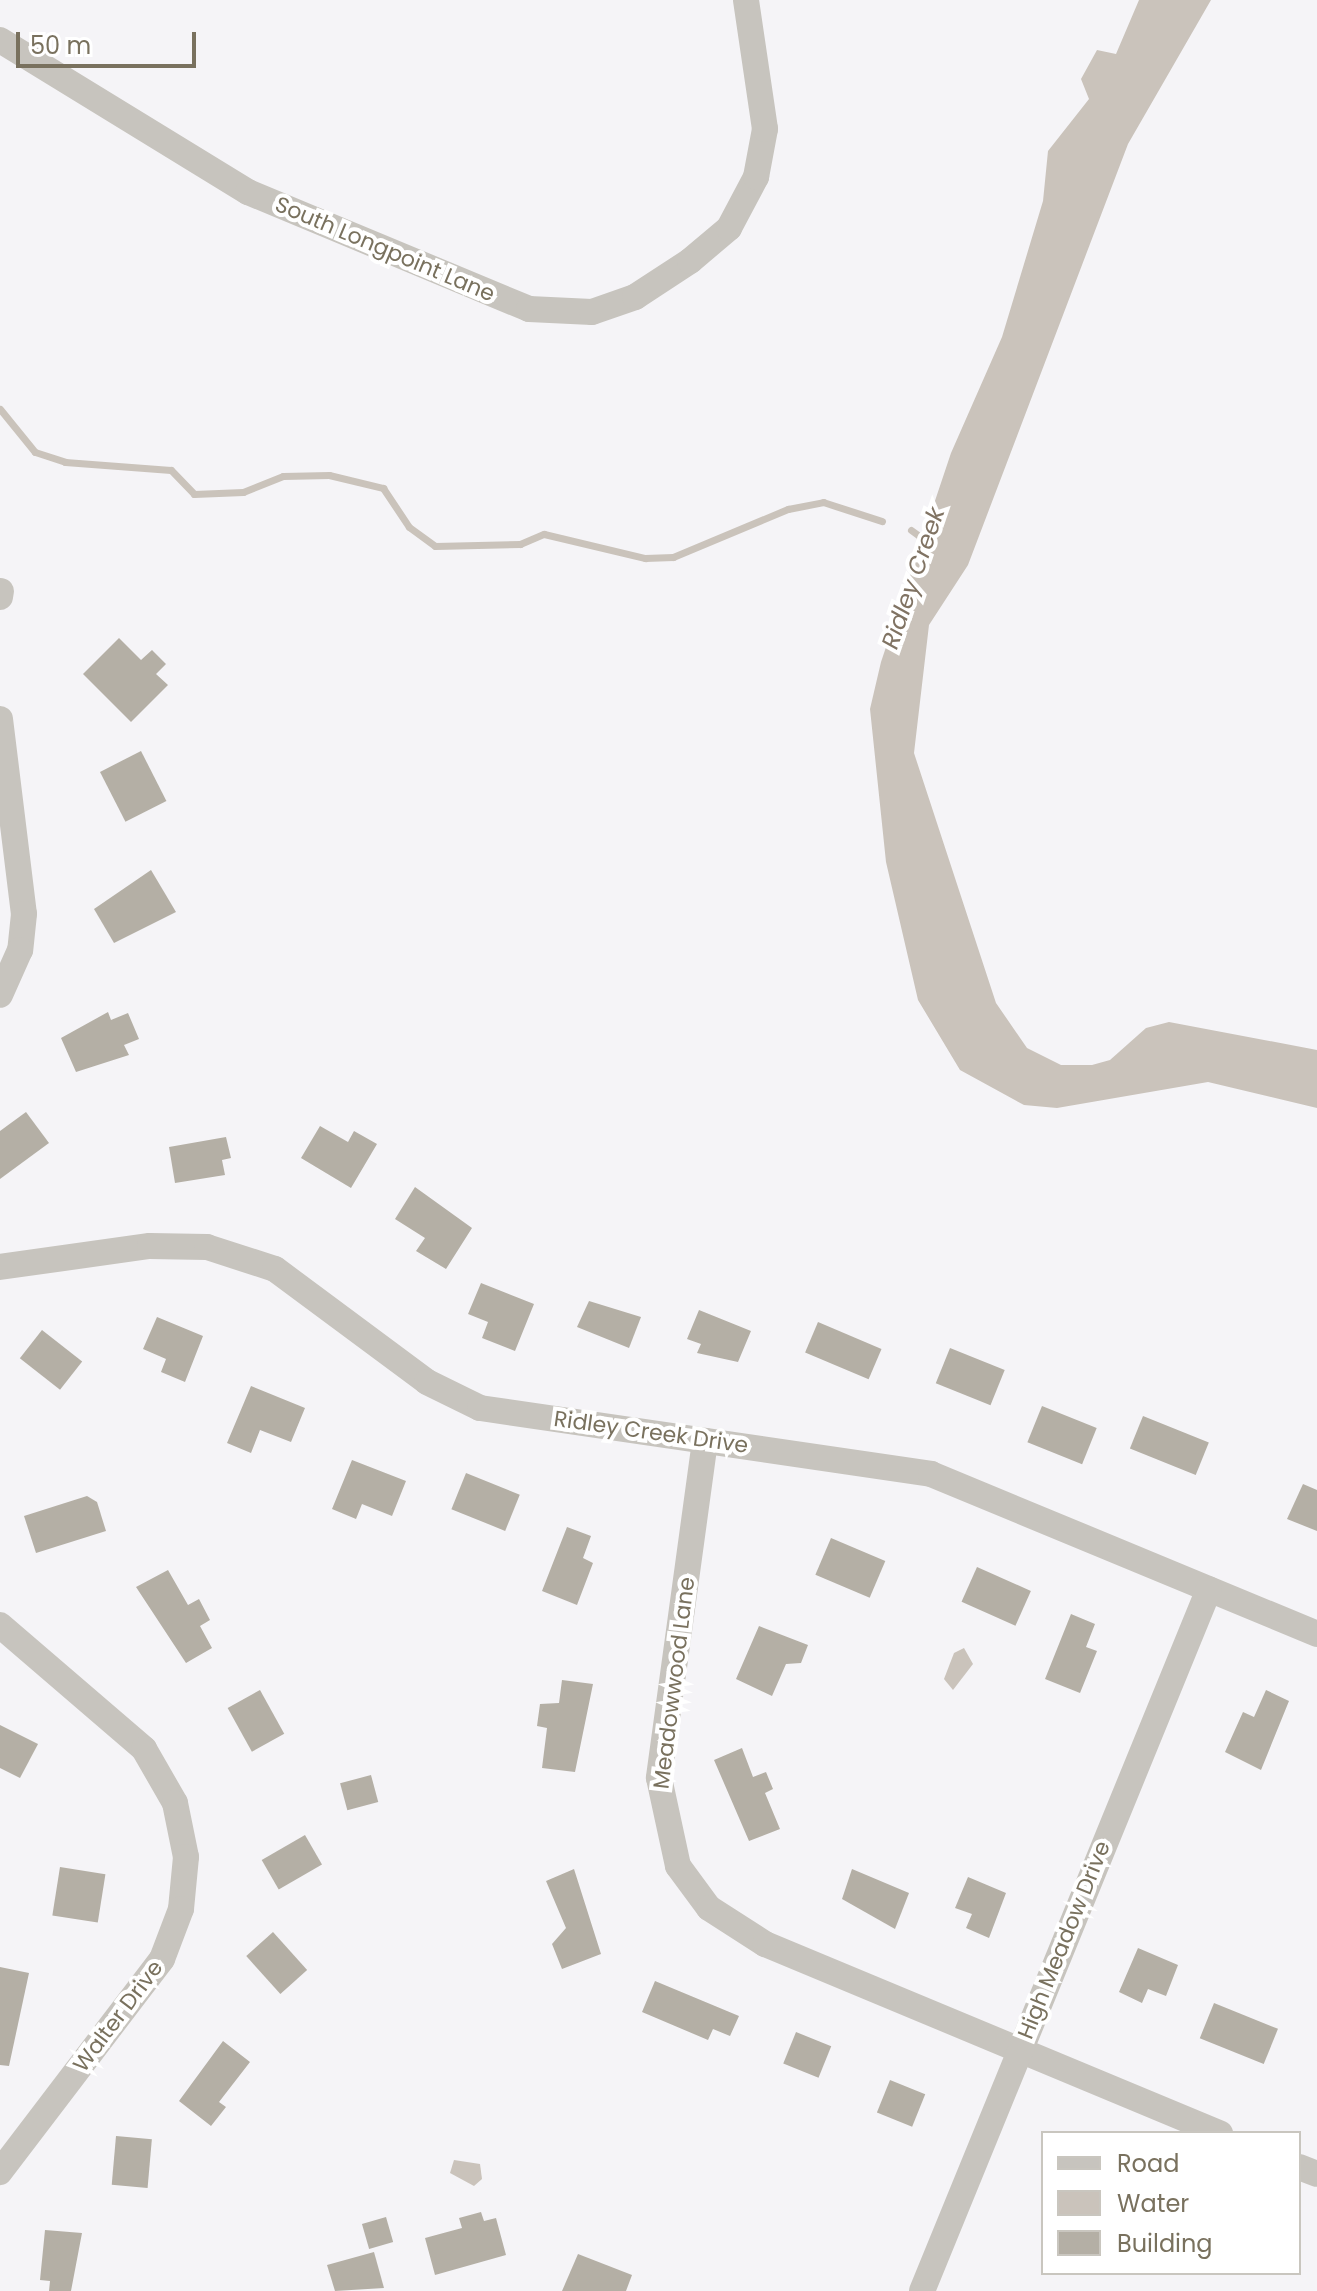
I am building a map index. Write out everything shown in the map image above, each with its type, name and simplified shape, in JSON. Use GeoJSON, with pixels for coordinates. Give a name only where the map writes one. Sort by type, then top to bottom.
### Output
{"type":"FeatureCollection","features":[{"type":"Feature","properties":{"kind":"street","name":"South Longpoint Lane"},"geometry":{"type":"LineString","coordinates":[[0,40],[248,192],[529,309],[592,312],[635,297],[729,228],[756,177],[765,129],[746,0]]}},
{"type":"Feature","properties":{"kind":"street"},"geometry":{"type":"LineString","coordinates":[[0,719],[24,914],[20,950],[0,995]]}},
{"type":"Feature","properties":{"kind":"street","name":"Ridley Creek Drive"},"geometry":{"type":"LineString","coordinates":[[0,1267],[150,1246],[207,1247],[275,1269],[427,1382],[480,1408],[931,1474],[1317,1634]]}},
{"type":"Feature","properties":{"kind":"street","name":"Meadowwood Lane"},"geometry":{"type":"LineString","coordinates":[[705,1441],[659,1778],[678,1866],[709,1908],[765,1944],[1020,2047],[1215,2131]]}},
{"type":"Feature","properties":{"kind":"street","name":"High Meadow Drive"},"geometry":{"type":"LineString","coordinates":[[922,2291],[1209,1589]]}},
{"type":"Feature","properties":{"kind":"street","name":"Walter Drive"},"geometry":{"type":"LineString","coordinates":[[0,1625],[144,1749],[175,1803],[186,1857],[181,1909],[162,1959],[0,2172]]}},
{"type":"Feature","properties":{"kind":"water","name":"Ridley Creek"},"geometry":{"type":"Polygon","coordinates":[[[1139,0],[1211,0],[1128,144],[968,565],[929,625],[914,753],[996,1003],[1027,1048],[1061,1065],[1092,1065],[1110,1060],[1146,1028],[1169,1022],[1317,1050],[1317,1108],[1208,1082],[1057,1108],[1024,1105],[960,1070],[918,1000],[886,862],[870,709],[881,662],[951,453],[1002,337],[1043,201],[1048,151],[1089,99],[1081,79],[1097,50],[1116,54],[1139,0]]]}},
{"type":"Feature","properties":{"kind":"water"},"geometry":{"type":"Polygon","coordinates":[[[964,1648],[973,1664],[953,1690],[944,1679],[954,1653],[964,1648]]]}},
{"type":"Feature","properties":{"kind":"water"},"geometry":{"type":"Polygon","coordinates":[[[454,2160],[480,2164],[482,2179],[474,2186],[450,2173],[454,2160]]]}},
{"type":"Feature","properties":{"kind":"building"},"geometry":{"type":"Polygon","coordinates":[[[119,638],[141,660],[152,650],[166,664],[156,674],[168,685],[131,722],[83,674],[119,638]]]}},
{"type":"Feature","properties":{"kind":"building"},"geometry":{"type":"Polygon","coordinates":[[[141,751],[166,801],[125,822],[100,772],[141,751]]]}},
{"type":"Feature","properties":{"kind":"building"},"geometry":{"type":"Polygon","coordinates":[[[151,870],[176,912],[114,943],[94,909],[151,870]]]}},
{"type":"Feature","properties":{"kind":"building"},"geometry":{"type":"Polygon","coordinates":[[[108,1012],[111,1020],[128,1013],[139,1039],[124,1045],[129,1055],[76,1072],[61,1038],[108,1012]]]}},
{"type":"Feature","properties":{"kind":"building"},"geometry":{"type":"Polygon","coordinates":[[[26,1112],[49,1143],[0,1179],[0,1131],[26,1112]]]}},
{"type":"Feature","properties":{"kind":"building"},"geometry":{"type":"Polygon","coordinates":[[[320,1126],[348,1142],[354,1131],[377,1144],[351,1188],[301,1158],[320,1126]]]}},
{"type":"Feature","properties":{"kind":"building"},"geometry":{"type":"Polygon","coordinates":[[[226,1137],[231,1158],[222,1160],[225,1175],[175,1183],[169,1147],[226,1137]]]}},
{"type":"Feature","properties":{"kind":"building"},"geometry":{"type":"Polygon","coordinates":[[[415,1187],[472,1228],[446,1269],[416,1251],[425,1238],[395,1219],[415,1187]]]}},
{"type":"Feature","properties":{"kind":"building"},"geometry":{"type":"Polygon","coordinates":[[[481,1283],[534,1304],[515,1351],[482,1338],[488,1322],[468,1314],[481,1283]]]}},
{"type":"Feature","properties":{"kind":"building"},"geometry":{"type":"Polygon","coordinates":[[[589,1301],[641,1317],[629,1348],[577,1327],[589,1301]]]}},
{"type":"Feature","properties":{"kind":"building"},"geometry":{"type":"Polygon","coordinates":[[[699,1310],[751,1331],[738,1362],[697,1353],[701,1344],[687,1339],[699,1310]]]}},
{"type":"Feature","properties":{"kind":"building"},"geometry":{"type":"Polygon","coordinates":[[[157,1317],[203,1336],[185,1382],[161,1372],[166,1359],[143,1349],[157,1317]]]}},
{"type":"Feature","properties":{"kind":"building"},"geometry":{"type":"Polygon","coordinates":[[[818,1322],[882,1349],[869,1379],[805,1352],[818,1322]]]}},
{"type":"Feature","properties":{"kind":"building"},"geometry":{"type":"Polygon","coordinates":[[[42,1330],[82,1361],[60,1390],[20,1358],[42,1330]]]}},
{"type":"Feature","properties":{"kind":"building"},"geometry":{"type":"Polygon","coordinates":[[[950,1348],[1005,1370],[990,1405],[936,1383],[950,1348]]]}},
{"type":"Feature","properties":{"kind":"building"},"geometry":{"type":"Polygon","coordinates":[[[251,1386],[305,1408],[291,1442],[260,1430],[251,1453],[227,1443],[251,1386]]]}},
{"type":"Feature","properties":{"kind":"building"},"geometry":{"type":"Polygon","coordinates":[[[1042,1406],[1097,1428],[1082,1464],[1027,1442],[1042,1406]]]}},
{"type":"Feature","properties":{"kind":"building"},"geometry":{"type":"Polygon","coordinates":[[[1143,1416],[1209,1443],[1196,1475],[1130,1448],[1143,1416]]]}},
{"type":"Feature","properties":{"kind":"building"},"geometry":{"type":"Polygon","coordinates":[[[352,1460],[406,1481],[392,1516],[362,1504],[356,1519],[332,1509],[352,1460]]]}},
{"type":"Feature","properties":{"kind":"building"},"geometry":{"type":"Polygon","coordinates":[[[466,1473],[520,1495],[505,1531],[451,1509],[466,1473]]]}},
{"type":"Feature","properties":{"kind":"building"},"geometry":{"type":"Polygon","coordinates":[[[1303,1484],[1317,1490],[1317,1531],[1287,1519],[1303,1484]]]}},
{"type":"Feature","properties":{"kind":"building"},"geometry":{"type":"Polygon","coordinates":[[[87,1496],[97,1502],[106,1531],[36,1553],[24,1516],[87,1496]]]}},
{"type":"Feature","properties":{"kind":"building"},"geometry":{"type":"Polygon","coordinates":[[[567,1527],[591,1536],[583,1558],[593,1563],[577,1605],[542,1591],[567,1527]]]}},
{"type":"Feature","properties":{"kind":"building"},"geometry":{"type":"Polygon","coordinates":[[[831,1538],[885,1561],[870,1598],[815,1575],[831,1538]]]}},
{"type":"Feature","properties":{"kind":"building"},"geometry":{"type":"Polygon","coordinates":[[[977,1567],[1031,1591],[1015,1626],[962,1602],[977,1567]]]}},
{"type":"Feature","properties":{"kind":"building"},"geometry":{"type":"Polygon","coordinates":[[[168,1570],[188,1605],[199,1599],[210,1620],[200,1626],[212,1648],[186,1663],[136,1587],[168,1570]]]}},
{"type":"Feature","properties":{"kind":"building"},"geometry":{"type":"Polygon","coordinates":[[[1071,1614],[1095,1624],[1086,1647],[1097,1651],[1080,1693],[1045,1679],[1071,1614]]]}},
{"type":"Feature","properties":{"kind":"building"},"geometry":{"type":"Polygon","coordinates":[[[759,1626],[808,1645],[801,1663],[786,1664],[772,1696],[736,1679],[759,1626]]]}},
{"type":"Feature","properties":{"kind":"building"},"geometry":{"type":"Polygon","coordinates":[[[562,1680],[593,1684],[575,1772],[542,1768],[547,1728],[537,1726],[540,1704],[559,1703],[562,1680]]]}},
{"type":"Feature","properties":{"kind":"building"},"geometry":{"type":"Polygon","coordinates":[[[260,1690],[284,1734],[252,1752],[228,1708],[260,1690]]]}},
{"type":"Feature","properties":{"kind":"building"},"geometry":{"type":"Polygon","coordinates":[[[1266,1690],[1289,1701],[1261,1770],[1225,1752],[1243,1712],[1254,1717],[1266,1690]]]}},
{"type":"Feature","properties":{"kind":"building"},"geometry":{"type":"Polygon","coordinates":[[[0,1725],[38,1744],[20,1778],[0,1768],[0,1725]]]}},
{"type":"Feature","properties":{"kind":"building"},"geometry":{"type":"Polygon","coordinates":[[[742,1748],[753,1777],[766,1772],[773,1789],[765,1793],[780,1829],[749,1841],[714,1760],[742,1748]]]}},
{"type":"Feature","properties":{"kind":"building"},"geometry":{"type":"Polygon","coordinates":[[[371,1775],[378,1802],[347,1810],[340,1783],[371,1775]]]}},
{"type":"Feature","properties":{"kind":"building"},"geometry":{"type":"Polygon","coordinates":[[[305,1835],[322,1864],[279,1889],[262,1860],[305,1835]]]}},
{"type":"Feature","properties":{"kind":"building"},"geometry":{"type":"Polygon","coordinates":[[[60,1867],[105,1874],[98,1923],[52,1915],[60,1867]]]}},
{"type":"Feature","properties":{"kind":"building"},"geometry":{"type":"Polygon","coordinates":[[[574,1869],[601,1954],[562,1969],[552,1944],[566,1928],[546,1881],[574,1869]]]}},
{"type":"Feature","properties":{"kind":"building"},"geometry":{"type":"Polygon","coordinates":[[[852,1869],[909,1893],[895,1929],[842,1899],[852,1869]]]}},
{"type":"Feature","properties":{"kind":"building"},"geometry":{"type":"Polygon","coordinates":[[[968,1877],[1006,1893],[989,1938],[966,1928],[972,1914],[955,1908],[968,1877]]]}},
{"type":"Feature","properties":{"kind":"building"},"geometry":{"type":"Polygon","coordinates":[[[273,1932],[307,1970],[280,1994],[246,1956],[273,1932]]]}},
{"type":"Feature","properties":{"kind":"building"},"geometry":{"type":"Polygon","coordinates":[[[1138,1948],[1178,1965],[1166,1996],[1148,1989],[1142,2003],[1119,1992],[1138,1948]]]}},
{"type":"Feature","properties":{"kind":"building"},"geometry":{"type":"Polygon","coordinates":[[[0,1967],[29,1973],[9,2066],[0,2065],[0,1967]]]}},
{"type":"Feature","properties":{"kind":"building"},"geometry":{"type":"Polygon","coordinates":[[[655,1981],[739,2016],[730,2036],[713,2029],[708,2040],[642,2012],[655,1981]]]}},
{"type":"Feature","properties":{"kind":"building"},"geometry":{"type":"Polygon","coordinates":[[[1214,2003],[1278,2029],[1264,2064],[1200,2038],[1214,2003]]]}},
{"type":"Feature","properties":{"kind":"building"},"geometry":{"type":"Polygon","coordinates":[[[796,2032],[831,2046],[818,2078],[783,2064],[796,2032]]]}},
{"type":"Feature","properties":{"kind":"building"},"geometry":{"type":"Polygon","coordinates":[[[223,2041],[250,2062],[219,2102],[226,2107],[211,2126],[179,2101],[223,2041]]]}},
{"type":"Feature","properties":{"kind":"building"},"geometry":{"type":"Polygon","coordinates":[[[890,2080],[925,2094],[912,2127],[877,2112],[890,2080]]]}},
{"type":"Feature","properties":{"kind":"building"},"geometry":{"type":"Polygon","coordinates":[[[116,2136],[152,2139],[148,2188],[112,2185],[116,2136]]]}},
{"type":"Feature","properties":{"kind":"building"},"geometry":{"type":"Polygon","coordinates":[[[481,2212],[484,2221],[496,2218],[506,2255],[435,2275],[425,2238],[462,2228],[459,2218],[481,2212]]]}},
{"type":"Feature","properties":{"kind":"building"},"geometry":{"type":"Polygon","coordinates":[[[386,2217],[393,2242],[369,2249],[362,2224],[386,2217]]]}},
{"type":"Feature","properties":{"kind":"building"},"geometry":{"type":"Polygon","coordinates":[[[45,2230],[82,2233],[71,2291],[49,2291],[50,2281],[40,2280],[45,2230]]]}},
{"type":"Feature","properties":{"kind":"building"},"geometry":{"type":"Polygon","coordinates":[[[374,2252],[384,2288],[335,2291],[327,2265],[374,2252]]]}},
{"type":"Feature","properties":{"kind":"building"},"geometry":{"type":"Polygon","coordinates":[[[578,2254],[632,2275],[626,2291],[562,2291],[578,2254]]]}},
{"type":"Feature","properties":{"kind":"waterway"},"geometry":{"type":"LineString","coordinates":[[0,409],[35,452],[65,462],[171,470],[194,494],[243,492],[283,476],[329,475],[383,488],[409,527],[435,546],[520,544],[544,534],[645,558],[673,557],[788,509],[823,502],[882,521]]}},
{"type":"Feature","properties":{"kind":"waterway","name":"Ridley Creek"},"geometry":{"type":"LineString","coordinates":[[911,530],[929,543]]}}]}
